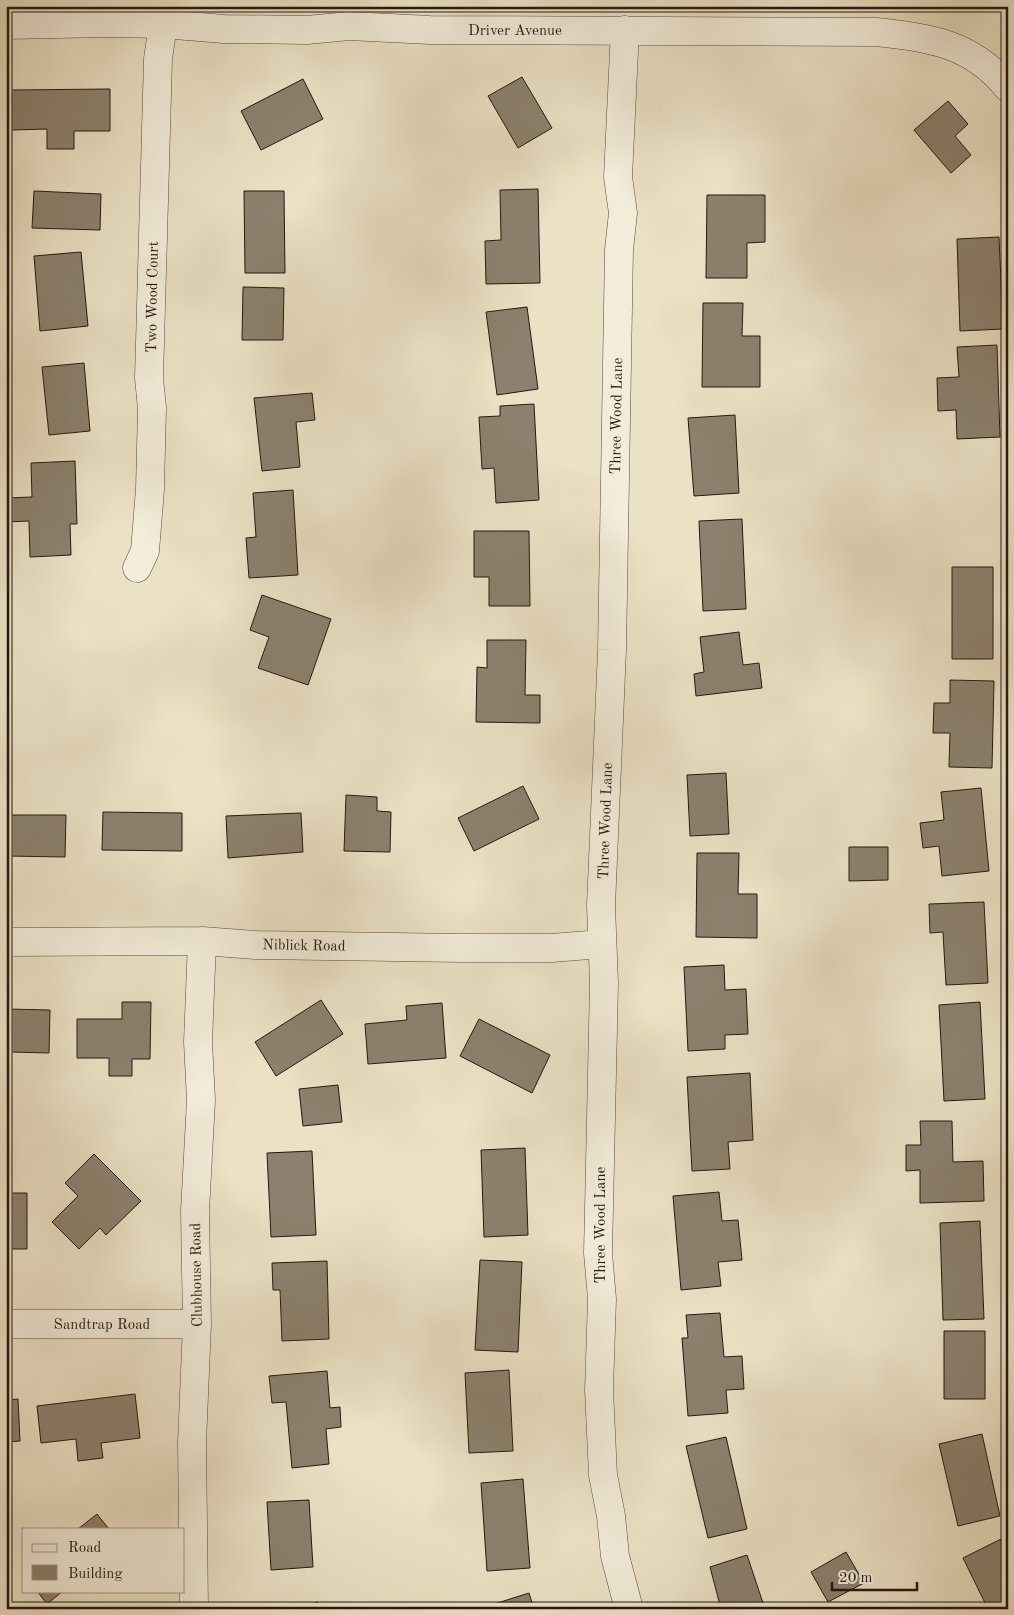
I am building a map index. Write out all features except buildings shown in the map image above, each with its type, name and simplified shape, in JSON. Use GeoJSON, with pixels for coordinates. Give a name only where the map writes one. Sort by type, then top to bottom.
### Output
{"type":"FeatureCollection","features":[{"type":"Feature","properties":{"kind":"street","name":"Driver Avenue"},"geometry":{"type":"LineString","coordinates":[[6,25],[163,24],[224,29],[307,30],[357,26],[430,30],[625,30],[770,33],[807,31],[915,36],[943,43],[974,56],[998,75],[1008,88]]}},
{"type":"Feature","properties":{"kind":"street","name":"Two Wood Court"},"geometry":{"type":"LineString","coordinates":[[137,568],[145,551],[150,489],[152,286],[158,59],[163,24]]}},
{"type":"Feature","properties":{"kind":"street","name":"Three Wood Lane"},"geometry":{"type":"LineString","coordinates":[[625,30],[618,177],[624,213],[619,250],[612,650],[601,906],[604,983],[598,1253],[602,1299],[599,1390],[603,1475],[611,1516],[615,1556],[629,1609]]}},
{"type":"Feature","properties":{"kind":"street","name":"Niblick Road"},"geometry":{"type":"LineString","coordinates":[[6,942],[202,941],[256,945],[463,948],[552,948],[601,944]]}},
{"type":"Feature","properties":{"kind":"street","name":"Clubhouse Road"},"geometry":{"type":"LineString","coordinates":[[194,1609],[192,1443],[197,1324],[195,1211],[201,1100],[198,1042],[202,941]]}},
{"type":"Feature","properties":{"kind":"street","name":"Sandtrap Road"},"geometry":{"type":"LineString","coordinates":[[6,1324],[197,1324]]}}]}
